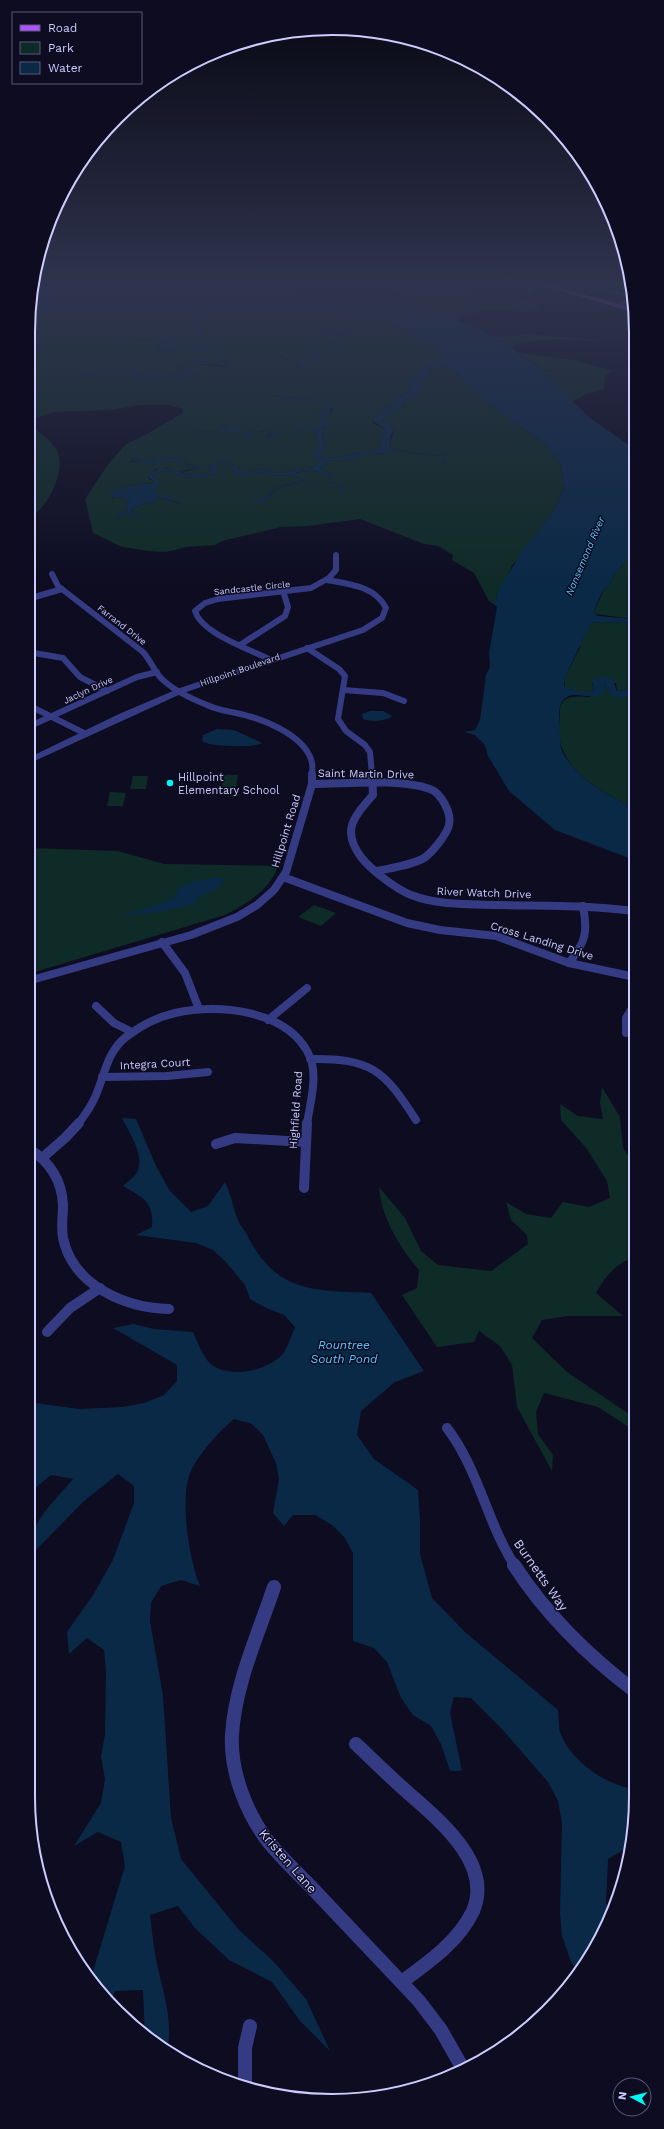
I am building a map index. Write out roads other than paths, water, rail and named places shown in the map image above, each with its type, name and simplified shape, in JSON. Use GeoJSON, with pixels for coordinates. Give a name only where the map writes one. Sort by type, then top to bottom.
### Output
{"type":"FeatureCollection","features":[{"type":"Feature","properties":{"kind":"street"},"geometry":{"type":"LineString","coordinates":[[327,580],[336,570],[336,555]]}},
{"type":"Feature","properties":{"kind":"street","name":"Farrand Drive"},"geometry":{"type":"LineString","coordinates":[[52,574],[55,584],[143,652],[156,672],[164,681],[180,692]]}},
{"type":"Feature","properties":{"kind":"street","name":"Sandcastle Circle"},"geometry":{"type":"LineString","coordinates":[[271,660],[257,652],[226,639],[198,620],[195,614],[198,607],[219,599],[256,594],[284,594],[308,589],[327,580]]}},
{"type":"Feature","properties":{"kind":"street","name":"Hillpoint Boulevard"},"geometry":{"type":"LineString","coordinates":[[35,758],[180,692],[367,628],[377,622],[385,613],[386,608],[382,600],[370,592],[327,580]]}},
{"type":"Feature","properties":{"kind":"street"},"geometry":{"type":"LineString","coordinates":[[35,597],[62,589]]}},
{"type":"Feature","properties":{"kind":"street"},"geometry":{"type":"LineString","coordinates":[[240,645],[285,616],[288,607],[284,594]]}},
{"type":"Feature","properties":{"kind":"street","name":"River Watch Drive"},"geometry":{"type":"LineString","coordinates":[[307,648],[343,672],[345,679],[338,719],[346,732],[364,745],[370,752],[373,795],[354,816],[350,833],[356,852],[377,871],[404,891],[436,903],[583,906],[629,911]]}},
{"type":"Feature","properties":{"kind":"street"},"geometry":{"type":"LineString","coordinates":[[35,653],[63,658],[70,664],[80,677],[107,691]]}},
{"type":"Feature","properties":{"kind":"street","name":"Jaclyn Drive"},"geometry":{"type":"LineString","coordinates":[[35,724],[141,675],[156,672]]}},
{"type":"Feature","properties":{"kind":"street"},"geometry":{"type":"LineString","coordinates":[[343,690],[383,693],[404,701]]}},
{"type":"Feature","properties":{"kind":"street","name":"Hillpoint Road"},"geometry":{"type":"LineString","coordinates":[[35,979],[215,926],[245,912],[266,898],[284,878],[312,784],[313,770],[310,756],[301,744],[289,734],[258,719],[208,706],[180,692]]}},
{"type":"Feature","properties":{"kind":"street"},"geometry":{"type":"LineString","coordinates":[[35,709],[86,734]]}},
{"type":"Feature","properties":{"kind":"street","name":"Saint Martin Drive"},"geometry":{"type":"LineString","coordinates":[[312,784],[410,784],[432,790],[441,798],[450,820],[447,831],[428,856],[416,861],[377,871]]}},
{"type":"Feature","properties":{"kind":"street","name":"Cross Landing Drive"},"geometry":{"type":"LineString","coordinates":[[284,878],[407,923],[435,930],[496,936],[569,963],[629,976]]}},
{"type":"Feature","properties":{"kind":"street"},"geometry":{"type":"LineString","coordinates":[[569,963],[586,938],[587,926],[583,906]]}},
{"type":"Feature","properties":{"kind":"street"},"geometry":{"type":"LineString","coordinates":[[162,942],[178,961],[187,975],[199,1009]]}},
{"type":"Feature","properties":{"kind":"street"},"geometry":{"type":"LineString","coordinates":[[268,1020],[307,988]]}},
{"type":"Feature","properties":{"kind":"street"},"geometry":{"type":"LineString","coordinates":[[96,1006],[114,1024],[132,1032]]}},
{"type":"Feature","properties":{"kind":"street","name":"Highfield Road"},"geometry":{"type":"LineString","coordinates":[[42,1158],[58,1146],[76,1128],[95,1098],[108,1059],[113,1050],[132,1032],[162,1017],[199,1009],[222,1009],[277,1022],[296,1035],[305,1046],[310,1059],[312,1076],[305,1142],[304,1188]]}},
{"type":"Feature","properties":{"kind":"street"},"geometry":{"type":"LineString","coordinates":[[626,1033],[626,1018],[629,1013]]}},
{"type":"Feature","properties":{"kind":"street"},"geometry":{"type":"LineString","coordinates":[[310,1059],[334,1058],[370,1066],[394,1085],[416,1120]]}},
{"type":"Feature","properties":{"kind":"street","name":"Integra Court"},"geometry":{"type":"LineString","coordinates":[[102,1078],[160,1077],[208,1072]]}},
{"type":"Feature","properties":{"kind":"street"},"geometry":{"type":"LineString","coordinates":[[216,1144],[235,1138],[305,1142]]}},
{"type":"Feature","properties":{"kind":"street"},"geometry":{"type":"LineString","coordinates":[[35,1153],[51,1168],[60,1186],[63,1205],[62,1228],[69,1254],[77,1267],[100,1288],[132,1306],[150,1309],[169,1309]]}},
{"type":"Feature","properties":{"kind":"street"},"geometry":{"type":"LineString","coordinates":[[47,1332],[70,1308],[100,1288]]}},
{"type":"Feature","properties":{"kind":"street","name":"Burnetts Way"},"geometry":{"type":"LineString","coordinates":[[447,1428],[458,1440],[469,1459],[500,1542],[535,1594],[574,1641],[601,1666],[629,1687]]}},
{"type":"Feature","properties":{"kind":"street","name":"Kristen Lane"},"geometry":{"type":"LineString","coordinates":[[274,1587],[241,1684],[234,1716],[232,1737],[238,1781],[246,1803],[266,1840],[364,1944],[403,1981],[441,2030],[458,2056],[461,2064]]}},
{"type":"Feature","properties":{"kind":"street"},"geometry":{"type":"LineString","coordinates":[[356,1744],[434,1816],[448,1831],[473,1868],[476,1882],[476,1896],[468,1919],[449,1942],[427,1963],[403,1981]]}},
{"type":"Feature","properties":{"kind":"street"},"geometry":{"type":"LineString","coordinates":[[246,2081],[245,2048],[250,2026]]}},
{"type":"Feature","properties":{"kind":"water"},"geometry":{"type":"Polygon","coordinates":[[[406,384],[419,384],[420,386],[419,394],[404,401],[403,406],[391,411],[381,422],[389,424],[395,429],[390,438],[391,448],[444,456],[446,466],[442,461],[442,456],[392,450],[387,453],[368,454],[354,459],[328,461],[320,469],[334,475],[330,479],[331,481],[344,487],[344,490],[340,496],[341,487],[327,481],[331,476],[318,472],[306,471],[296,473],[306,481],[282,487],[274,491],[269,498],[261,501],[261,505],[257,501],[250,501],[268,496],[273,490],[282,486],[304,480],[292,475],[273,475],[262,472],[242,476],[236,474],[232,466],[221,464],[215,466],[219,472],[216,474],[195,478],[184,477],[164,470],[153,475],[160,482],[156,487],[156,495],[165,495],[183,504],[158,497],[156,501],[134,507],[131,511],[134,515],[152,520],[134,517],[127,513],[118,518],[120,520],[116,520],[119,514],[128,510],[126,504],[129,501],[119,497],[108,500],[114,497],[110,493],[115,490],[125,489],[128,485],[138,486],[143,483],[154,484],[155,482],[148,477],[160,468],[179,472],[196,468],[178,461],[154,461],[151,462],[154,465],[153,466],[137,461],[127,463],[135,460],[131,458],[146,461],[164,457],[181,459],[188,464],[200,467],[195,470],[179,473],[190,476],[212,473],[213,471],[209,466],[221,462],[235,465],[243,474],[262,469],[277,473],[307,469],[315,466],[321,460],[312,456],[320,445],[316,438],[317,433],[312,428],[302,428],[301,432],[297,434],[274,435],[264,438],[263,444],[261,443],[262,438],[272,434],[256,432],[248,435],[240,432],[194,432],[224,431],[228,429],[221,427],[225,425],[224,427],[248,433],[256,431],[285,434],[295,433],[299,431],[297,428],[302,426],[311,426],[319,430],[325,427],[320,423],[321,420],[319,416],[329,408],[325,403],[287,398],[279,401],[282,397],[262,394],[330,402],[333,407],[330,411],[331,413],[324,417],[329,426],[322,432],[324,435],[322,438],[326,446],[318,457],[334,458],[379,449],[385,429],[372,420],[381,411],[392,406],[392,402],[400,396],[410,393],[411,389],[406,384]]]}},
{"type":"Feature","properties":{"kind":"water","name":"Nansemond River"},"geometry":{"type":"Polygon","coordinates":[[[468,384],[555,384],[589,417],[629,445],[629,551],[627,558],[618,571],[614,574],[609,585],[603,590],[593,613],[598,616],[629,619],[629,623],[591,623],[565,677],[564,686],[579,692],[592,692],[594,690],[592,681],[602,676],[613,680],[617,691],[629,690],[629,696],[619,698],[612,695],[609,693],[604,684],[604,692],[600,695],[571,695],[567,697],[561,704],[559,715],[559,736],[563,753],[577,771],[594,786],[629,806],[629,858],[555,830],[509,791],[488,756],[485,745],[475,735],[464,732],[475,730],[480,720],[486,675],[490,667],[489,653],[497,607],[493,604],[496,601],[497,593],[522,551],[552,514],[565,486],[562,481],[563,474],[561,466],[546,445],[485,401],[468,384]]]}},
{"type":"Feature","properties":{"kind":"water"},"geometry":{"type":"Polygon","coordinates":[[[370,711],[383,711],[392,716],[378,721],[363,719],[362,714],[370,711]]]}},
{"type":"Feature","properties":{"kind":"water"},"geometry":{"type":"Polygon","coordinates":[[[217,729],[234,730],[262,743],[250,746],[232,746],[213,745],[202,741],[203,735],[217,729]]]}},
{"type":"Feature","properties":{"kind":"water"},"geometry":{"type":"Polygon","coordinates":[[[216,878],[225,879],[218,888],[201,897],[195,904],[159,912],[115,917],[170,900],[175,897],[178,889],[190,882],[216,878]]]}},
{"type":"Feature","properties":{"kind":"water","name":"Rountree South Pond"},"geometry":{"type":"Polygon","coordinates":[[[122,1118],[136,1119],[156,1166],[170,1191],[191,1212],[208,1206],[225,1182],[239,1222],[259,1254],[271,1269],[284,1278],[299,1285],[315,1289],[371,1293],[424,1371],[395,1382],[361,1411],[357,1435],[374,1459],[418,1490],[420,1554],[432,1598],[465,1632],[558,1710],[561,1735],[574,1755],[582,1764],[602,1778],[629,1788],[628,1816],[624,1850],[608,1859],[606,1903],[608,1906],[589,1946],[575,1967],[571,1962],[562,1936],[560,1913],[562,1823],[558,1801],[548,1782],[501,1728],[471,1698],[454,1697],[450,1713],[462,1771],[450,1771],[441,1744],[431,1726],[413,1715],[401,1698],[387,1662],[374,1648],[353,1641],[353,1553],[345,1538],[332,1525],[315,1515],[293,1515],[284,1526],[273,1513],[279,1479],[276,1463],[263,1435],[252,1424],[234,1419],[204,1450],[191,1471],[187,1482],[186,1512],[189,1545],[192,1561],[200,1586],[181,1580],[161,1586],[151,1603],[150,1621],[163,1696],[171,1818],[181,1859],[239,1930],[274,1962],[306,1999],[330,2051],[300,2021],[272,1982],[229,1960],[195,1928],[178,1906],[150,1915],[155,1953],[168,2016],[168,2045],[145,2027],[143,1990],[115,1991],[113,1997],[93,1973],[125,1866],[121,1842],[98,1832],[74,1846],[101,1803],[105,1779],[101,1757],[105,1734],[106,1671],[104,1650],[87,1638],[69,1654],[67,1632],[93,1595],[113,1560],[134,1503],[134,1486],[118,1474],[84,1501],[35,1551],[35,1528],[37,1524],[73,1479],[51,1475],[35,1488],[35,1403],[79,1409],[123,1407],[144,1403],[164,1395],[177,1381],[177,1365],[113,1328],[134,1324],[154,1329],[193,1332],[207,1360],[214,1366],[223,1370],[243,1372],[264,1367],[280,1357],[287,1347],[295,1327],[284,1315],[266,1308],[250,1299],[245,1285],[225,1261],[213,1250],[196,1243],[136,1235],[152,1227],[152,1218],[151,1211],[146,1201],[123,1186],[135,1175],[138,1169],[138,1154],[133,1138],[122,1118]]]}},
{"type":"Feature","properties":{"kind":"place","name":"Hillpoint Elementary School"},"geometry":{"type":"Point","coordinates":[170,783]}}]}
